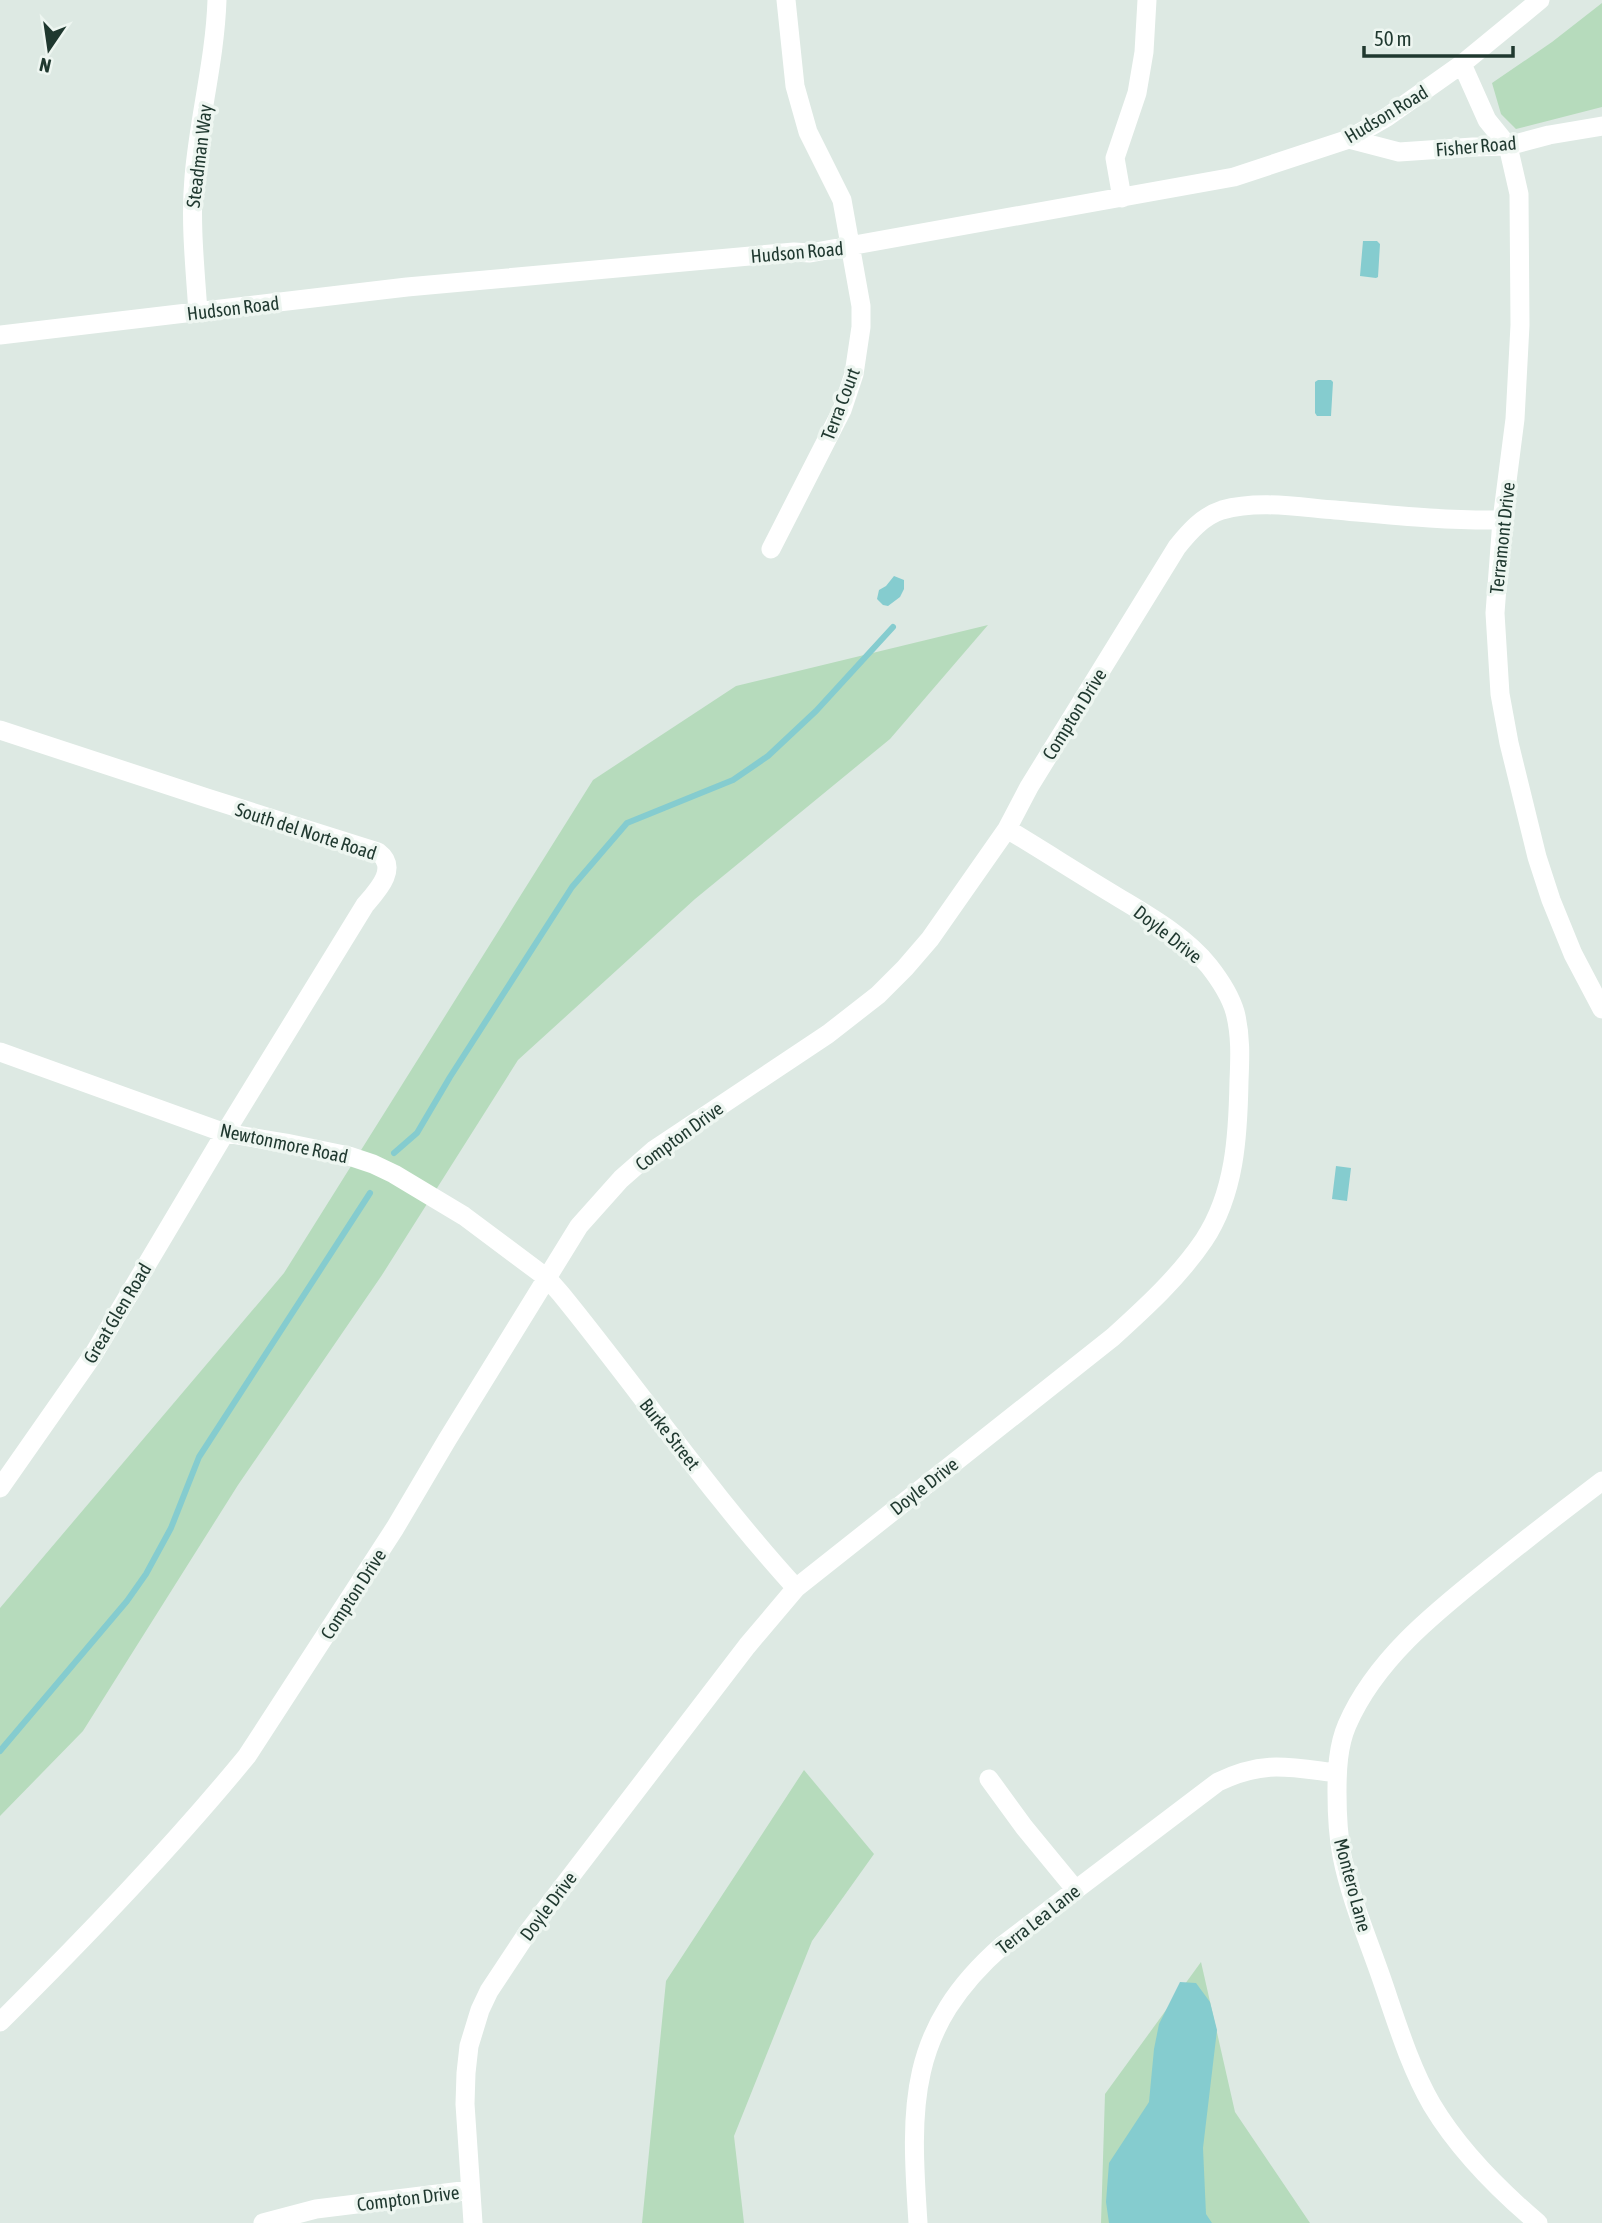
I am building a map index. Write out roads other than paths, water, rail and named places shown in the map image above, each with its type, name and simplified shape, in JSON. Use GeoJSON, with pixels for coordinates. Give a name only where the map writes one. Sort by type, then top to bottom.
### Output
{"type":"FeatureCollection","features":[{"type":"Feature","properties":{"kind":"street","name":"Steadman Way"},"geometry":{"type":"LineString","coordinates":[[198,312],[192,203],[197,145],[214,43],[217,0]]}},
{"type":"Feature","properties":{"kind":"street","name":"Terra Court"},"geometry":{"type":"LineString","coordinates":[[771,549],[842,410],[854,374],[861,327],[861,306],[842,200],[808,132],[800,109],[792,66],[786,0]]}},
{"type":"Feature","properties":{"kind":"street"},"geometry":{"type":"LineString","coordinates":[[1122,198],[1115,158],[1137,93],[1144,52],[1147,0]]}},
{"type":"Feature","properties":{"kind":"street","name":"Hudson Road"},"geometry":{"type":"LineString","coordinates":[[0,335],[407,287],[794,252],[810,253],[1234,177],[1349,139],[1387,117],[1462,64],[1540,0]]}},
{"type":"Feature","properties":{"kind":"street","name":"Terramont Drive"},"geometry":{"type":"LineString","coordinates":[[1462,64],[1487,120],[1508,146],[1519,194],[1520,325],[1515,419],[1502,520],[1495,613],[1500,694],[1525,813],[1551,900],[1573,954],[1602,1009]]}},
{"type":"Feature","properties":{"kind":"street","name":"Fisher Road"},"geometry":{"type":"LineString","coordinates":[[1349,139],[1399,152],[1508,146],[1549,135],[1602,127]]}},
{"type":"Feature","properties":{"kind":"street","name":"Compton Drive"},"geometry":{"type":"LineString","coordinates":[[0,2022],[99,1921],[247,1756],[395,1528],[446,1440],[579,1226],[621,1179],[663,1144],[828,1034],[878,995],[930,939],[1007,829],[1029,787],[1177,547],[1191,530],[1213,513],[1268,505],[1457,521],[1502,520]]}},
{"type":"Feature","properties":{"kind":"street","name":"South del Norte Road"},"geometry":{"type":"LineString","coordinates":[[0,730],[378,852],[385,857],[388,867],[382,884],[365,905],[225,1133]]}},
{"type":"Feature","properties":{"kind":"street","name":"Doyle Drive"},"geometry":{"type":"LineString","coordinates":[[473,2223],[465,2105],[466,2073],[474,2026],[489,1991],[536,1921],[747,1646],[796,1588],[1031,1404],[1156,1298],[1205,1239],[1227,1191],[1234,1161],[1239,1113],[1240,1040],[1235,1013],[1221,983],[1208,964],[1171,932],[1007,829]]}},
{"type":"Feature","properties":{"kind":"street","name":"Newtonmore Road"},"geometry":{"type":"LineString","coordinates":[[0,1052],[225,1133],[349,1156],[373,1164],[464,1216],[547,1278]]}},
{"type":"Feature","properties":{"kind":"street","name":"Great Glen Road"},"geometry":{"type":"LineString","coordinates":[[1,1483],[93,1355],[225,1133]]}},
{"type":"Feature","properties":{"kind":"street","name":"Burke Street"},"geometry":{"type":"LineString","coordinates":[[547,1278],[591,1330],[771,1561],[796,1588]]}},
{"type":"Feature","properties":{"kind":"street","name":"Montero Lane"},"geometry":{"type":"LineString","coordinates":[[1538,2223],[1500,2188],[1465,2149],[1433,2106],[1417,2076],[1349,1885],[1338,1826],[1337,1773],[1341,1743],[1356,1707],[1378,1673],[1413,1634],[1451,1600],[1602,1481]]}},
{"type":"Feature","properties":{"kind":"street","name":"Terra Lea Lane"},"geometry":{"type":"LineString","coordinates":[[918,2223],[914,2158],[918,2085],[926,2054],[938,2025],[951,2002],[984,1962],[1075,1889],[1218,1782],[1240,1771],[1277,1766],[1337,1773]]}},
{"type":"Feature","properties":{"kind":"street"},"geometry":{"type":"LineString","coordinates":[[989,1779],[1075,1889]]}},
{"type":"Feature","properties":{"kind":"street","name":"Compton Drive"},"geometry":{"type":"LineString","coordinates":[[263,2223],[316,2209],[470,2190]]}},
{"type":"Feature","properties":{"kind":"water"},"geometry":{"type":"Polygon","coordinates":[[[1363,241],[1377,241],[1380,244],[1376,278],[1360,276],[1363,241]]]}},
{"type":"Feature","properties":{"kind":"water"},"geometry":{"type":"Polygon","coordinates":[[[1315,382],[1333,382],[1331,416],[1317,416],[1315,413],[1315,382]]]}},
{"type":"Feature","properties":{"kind":"water"},"geometry":{"type":"Polygon","coordinates":[[[894,576],[904,580],[904,589],[900,597],[888,606],[883,605],[877,599],[879,590],[894,576]]]}},
{"type":"Feature","properties":{"kind":"water"},"geometry":{"type":"Polygon","coordinates":[[[1336,1166],[1351,1168],[1347,1201],[1332,1199],[1336,1166]]]}},
{"type":"Feature","properties":{"kind":"water"},"geometry":{"type":"Polygon","coordinates":[[[1180,1982],[1196,1983],[1210,2002],[1217,2030],[1203,2148],[1206,2214],[1212,2223],[1109,2223],[1106,2202],[1109,2163],[1149,2102],[1159,2024],[1180,1982]]]}},
{"type":"Feature","properties":{"kind":"waterway"},"geometry":{"type":"LineString","coordinates":[[394,1153],[417,1133],[572,887],[627,823],[733,780],[768,756],[816,711],[893,627]]}},
{"type":"Feature","properties":{"kind":"waterway"},"geometry":{"type":"LineString","coordinates":[[0,1751],[127,1601],[146,1574],[171,1528],[199,1457],[370,1193]]}}]}
